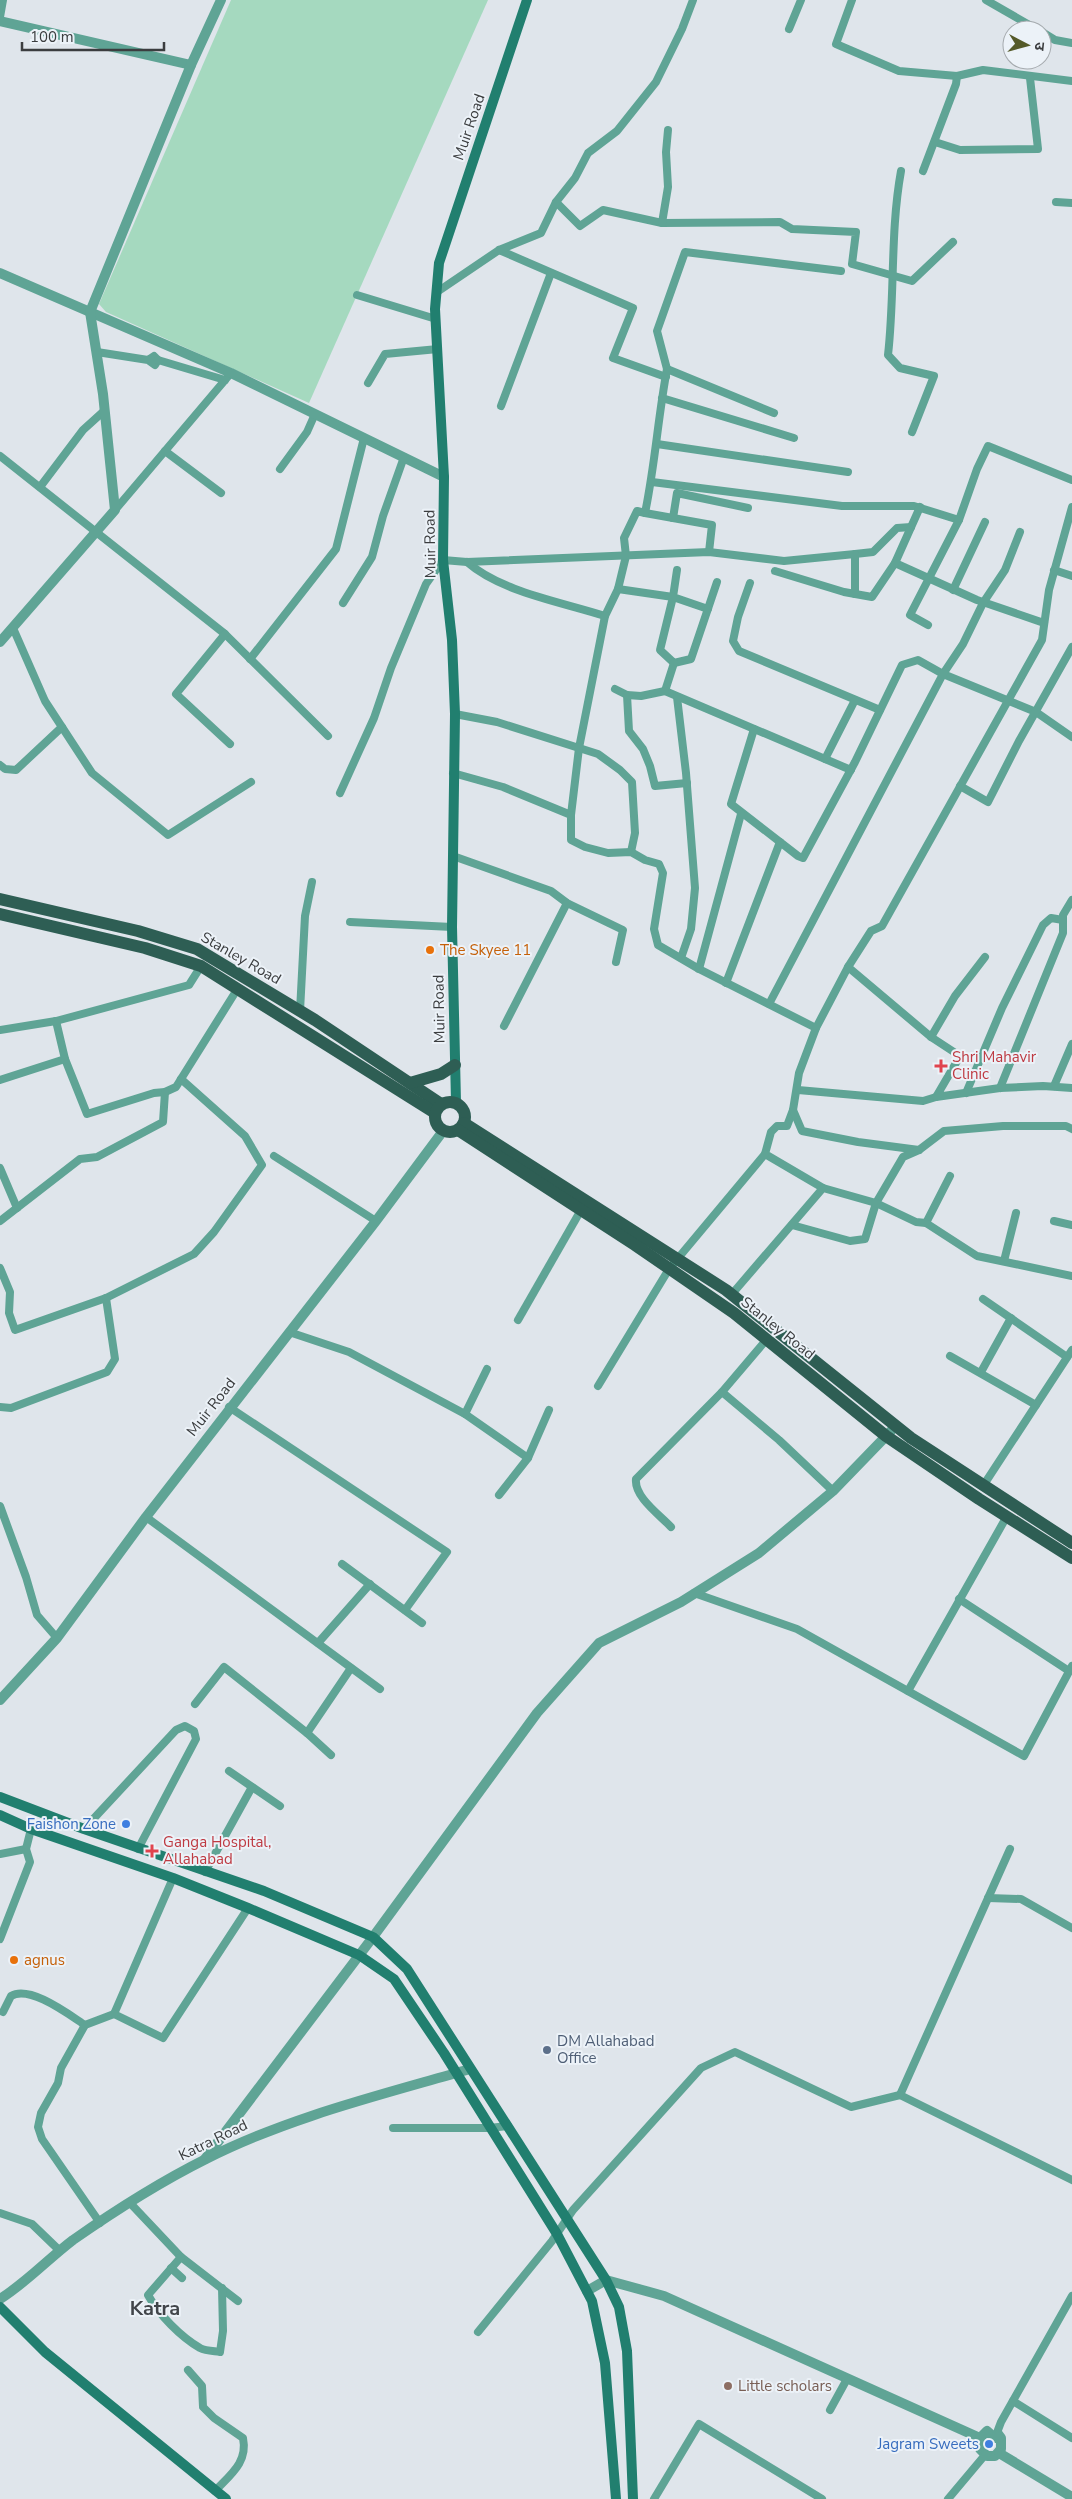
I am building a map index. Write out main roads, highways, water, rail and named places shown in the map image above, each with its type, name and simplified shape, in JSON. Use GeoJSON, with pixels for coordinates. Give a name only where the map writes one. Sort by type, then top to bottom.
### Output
{"type":"FeatureCollection","features":[{"type":"Feature","properties":{"kind":"main road","name":"Muir Road"},"geometry":{"type":"LineString","coordinates":[[456,1102],[452,927],[456,714],[452,640],[443,560],[444,477],[436,319],[437,292],[439,263],[527,0]]}},
{"type":"Feature","properties":{"kind":"main road","name":"Stanley Road"},"geometry":{"type":"LineString","coordinates":[[0,899],[138,931],[197,949],[300,1011],[410,1083],[438,1108]]}},
{"type":"Feature","properties":{"kind":"main road","name":"Stanley Road"},"geometry":{"type":"LineString","coordinates":[[0,914],[145,948],[201,966],[438,1108]]}},
{"type":"Feature","properties":{"kind":"main road"},"geometry":{"type":"LineString","coordinates":[[410,1083],[441,1074],[455,1065]]}},
{"type":"Feature","properties":{"kind":"main road"},"geometry":{"type":"LineString","coordinates":[[451,1101],[456,1102],[463,1108],[461,1127],[443,1131],[436,1123],[438,1108],[451,1101]]}},
{"type":"Feature","properties":{"kind":"main road","name":"Stanley Road"},"geometry":{"type":"LineString","coordinates":[[461,1127],[581,1210],[674,1264],[732,1294],[896,1426],[983,1486],[1072,1543]]}},
{"type":"Feature","properties":{"kind":"main road","name":"Stanley Road"},"geometry":{"type":"LineString","coordinates":[[461,1127],[674,1264],[886,1436],[1072,1558]]}},
{"type":"Feature","properties":{"kind":"main road"},"geometry":{"type":"LineString","coordinates":[[0,1797],[84,1830],[264,1891],[373,1937],[407,1969],[606,2280],[619,2307],[627,2351],[633,2499]]}},
{"type":"Feature","properties":{"kind":"main road"},"geometry":{"type":"LineString","coordinates":[[0,1815],[31,1829],[172,1878],[248,1908],[359,1955],[394,1979],[444,2053],[557,2234],[592,2301],[605,2363],[616,2499]]}},
{"type":"Feature","properties":{"kind":"main road"},"geometry":{"type":"LineString","coordinates":[[0,2307],[46,2352],[226,2499]]}},
{"type":"Feature","properties":{"kind":"place","name":"The Skyee 11"},"geometry":{"type":"Point","coordinates":[430,950]}},
{"type":"Feature","properties":{"kind":"place","name":"Shri Mahavir Clinic"},"geometry":{"type":"Point","coordinates":[941,1066]}},
{"type":"Feature","properties":{"kind":"place","name":"Faishon Zone"},"geometry":{"type":"Point","coordinates":[126,1824]}},
{"type":"Feature","properties":{"kind":"place","name":"Ganga Hospital, Allahabad"},"geometry":{"type":"Point","coordinates":[152,1851]}},
{"type":"Feature","properties":{"kind":"place","name":"agnus"},"geometry":{"type":"Point","coordinates":[14,1960]}},
{"type":"Feature","properties":{"kind":"place","name":"DM Allahabad Office"},"geometry":{"type":"Point","coordinates":[547,2050]}},
{"type":"Feature","properties":{"kind":"place","name":"Little scholars"},"geometry":{"type":"Point","coordinates":[728,2386]}},
{"type":"Feature","properties":{"kind":"place","name":"Jagram Sweets"},"geometry":{"type":"Point","coordinates":[989,2444]}},
{"type":"Feature","properties":{"kind":"district","name":"Katra"},"geometry":{"type":"Point","coordinates":[155,2308]}}]}
